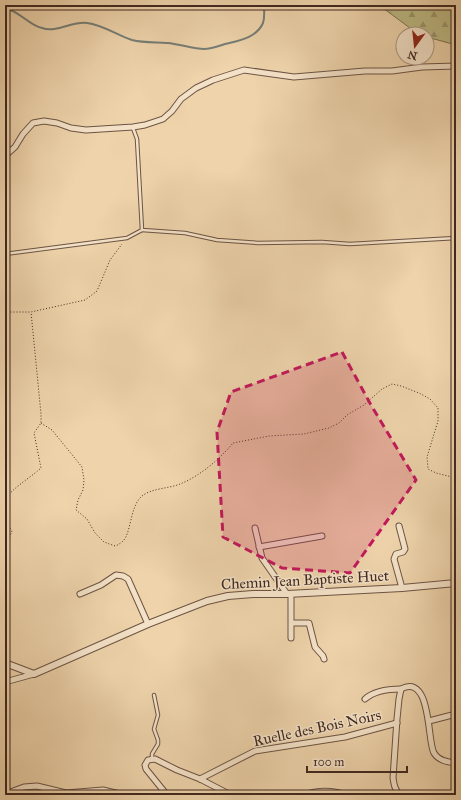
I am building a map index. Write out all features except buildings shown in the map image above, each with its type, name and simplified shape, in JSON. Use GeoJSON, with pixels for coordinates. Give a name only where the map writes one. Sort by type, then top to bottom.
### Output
{"type":"FeatureCollection","features":[{"type":"Feature","properties":{"kind":"street"},"geometry":{"type":"LineString","coordinates":[[5,156],[15,148],[23,134],[33,122],[44,121],[86,130],[133,127],[163,119],[172,111],[181,99],[196,88],[213,80],[244,70],[294,77],[365,71],[392,71],[422,66],[456,66]]}},
{"type":"Feature","properties":{"kind":"street"},"geometry":{"type":"LineString","coordinates":[[5,228],[5,234]]}},
{"type":"Feature","properties":{"kind":"street"},"geometry":{"type":"LineString","coordinates":[[399,526],[405,549],[403,552],[396,554],[394,558],[402,588]]}},
{"type":"Feature","properties":{"kind":"street"},"geometry":{"type":"LineString","coordinates":[[255,528],[264,562],[289,594],[292,638]]}},
{"type":"Feature","properties":{"kind":"street"},"geometry":{"type":"LineString","coordinates":[[259,547],[322,536]]}},
{"type":"Feature","properties":{"kind":"street"},"geometry":{"type":"LineString","coordinates":[[80,594],[101,585],[116,575],[123,576],[128,579],[148,624]]}},
{"type":"Feature","properties":{"kind":"street","name":"Chemin Jean Baptiste Huet"},"geometry":{"type":"LineString","coordinates":[[34,674],[148,624],[207,601],[228,596],[402,588],[456,583]]}},
{"type":"Feature","properties":{"kind":"street"},"geometry":{"type":"LineString","coordinates":[[292,623],[309,623],[315,647],[324,659]]}},
{"type":"Feature","properties":{"kind":"street"},"geometry":{"type":"LineString","coordinates":[[5,663],[34,674]]}},
{"type":"Feature","properties":{"kind":"street"},"geometry":{"type":"LineString","coordinates":[[5,682],[34,674]]}},
{"type":"Feature","properties":{"kind":"street"},"geometry":{"type":"LineString","coordinates":[[365,699],[369,695],[389,689],[402,689],[409,687],[416,689],[423,698],[429,721],[432,749],[434,754],[444,761],[456,763]]}},
{"type":"Feature","properties":{"kind":"street"},"geometry":{"type":"LineString","coordinates":[[400,795],[396,791],[393,778],[399,699],[402,689]]}},
{"type":"Feature","properties":{"kind":"street"},"geometry":{"type":"LineString","coordinates":[[429,721],[456,714]]}},
{"type":"Feature","properties":{"kind":"street","name":"Ruelle des Bois Noirs"},"geometry":{"type":"LineString","coordinates":[[200,780],[255,751],[345,737],[397,723]]}},
{"type":"Feature","properties":{"kind":"street"},"geometry":{"type":"LineString","coordinates":[[168,795],[146,769],[145,765],[147,761],[152,759],[231,795]]}},
{"type":"Feature","properties":{"kind":"street"},"geometry":{"type":"LineString","coordinates":[[5,794],[24,787],[37,786],[66,793],[103,790],[124,795]]}},
{"type":"Feature","properties":{"kind":"street"},"geometry":{"type":"LineString","coordinates":[[304,795],[327,791],[346,795]]}},
{"type":"Feature","properties":{"kind":"lane"},"geometry":{"type":"LineString","coordinates":[[133,127],[137,139],[142,230]]}},
{"type":"Feature","properties":{"kind":"lane"},"geometry":{"type":"LineString","coordinates":[[5,254],[127,238],[142,230],[185,233],[217,240],[258,242],[322,242],[350,244],[456,238]]}},
{"type":"Feature","properties":{"kind":"lane"},"geometry":{"type":"LineString","coordinates":[[152,759],[152,754],[158,744],[154,729],[158,715],[154,695]]}},
{"type":"Feature","properties":{"kind":"path"},"geometry":{"type":"LineString","coordinates":[[5,314],[8,312],[31,312],[85,300],[97,291],[110,260],[127,238]]}},
{"type":"Feature","properties":{"kind":"path"},"geometry":{"type":"LineString","coordinates":[[5,499],[11,492],[42,468],[34,434],[41,422],[31,312]]}},
{"type":"Feature","properties":{"kind":"path"},"geometry":{"type":"LineString","coordinates":[[41,422],[52,430],[82,467],[84,480],[83,490],[78,500],[76,510],[87,519],[95,532],[104,542],[115,546],[124,540],[132,513],[140,497],[148,493],[181,484],[192,478],[226,452],[233,443],[269,436],[304,434],[329,428],[339,423],[347,415],[364,406],[382,388],[392,384],[419,393],[430,399],[438,408],[438,421],[428,457],[428,469],[436,473],[456,478]]}},
{"type":"Feature","properties":{"kind":"path"},"geometry":{"type":"LineString","coordinates":[[5,520],[12,531],[8,542],[5,542]]}},
{"type":"Feature","properties":{"kind":"highlighted area"},"geometry":{"type":"Polygon","coordinates":[[[342,352],[371,405],[416,480],[350,573],[282,568],[223,537],[217,432],[231,392],[342,352]]]}},
{"type":"Feature","properties":{"kind":"green space"},"geometry":{"type":"Polygon","coordinates":[[[379,5],[456,5],[456,45],[435,39],[435,26],[407,26],[379,5]]]}},
{"type":"Feature","properties":{"kind":"waterway"},"geometry":{"type":"LineString","coordinates":[[5,9],[15,12],[32,24],[42,28],[53,29],[87,23],[99,26],[132,40],[168,43],[204,49],[213,48],[256,33],[263,23],[264,5]]}}]}
